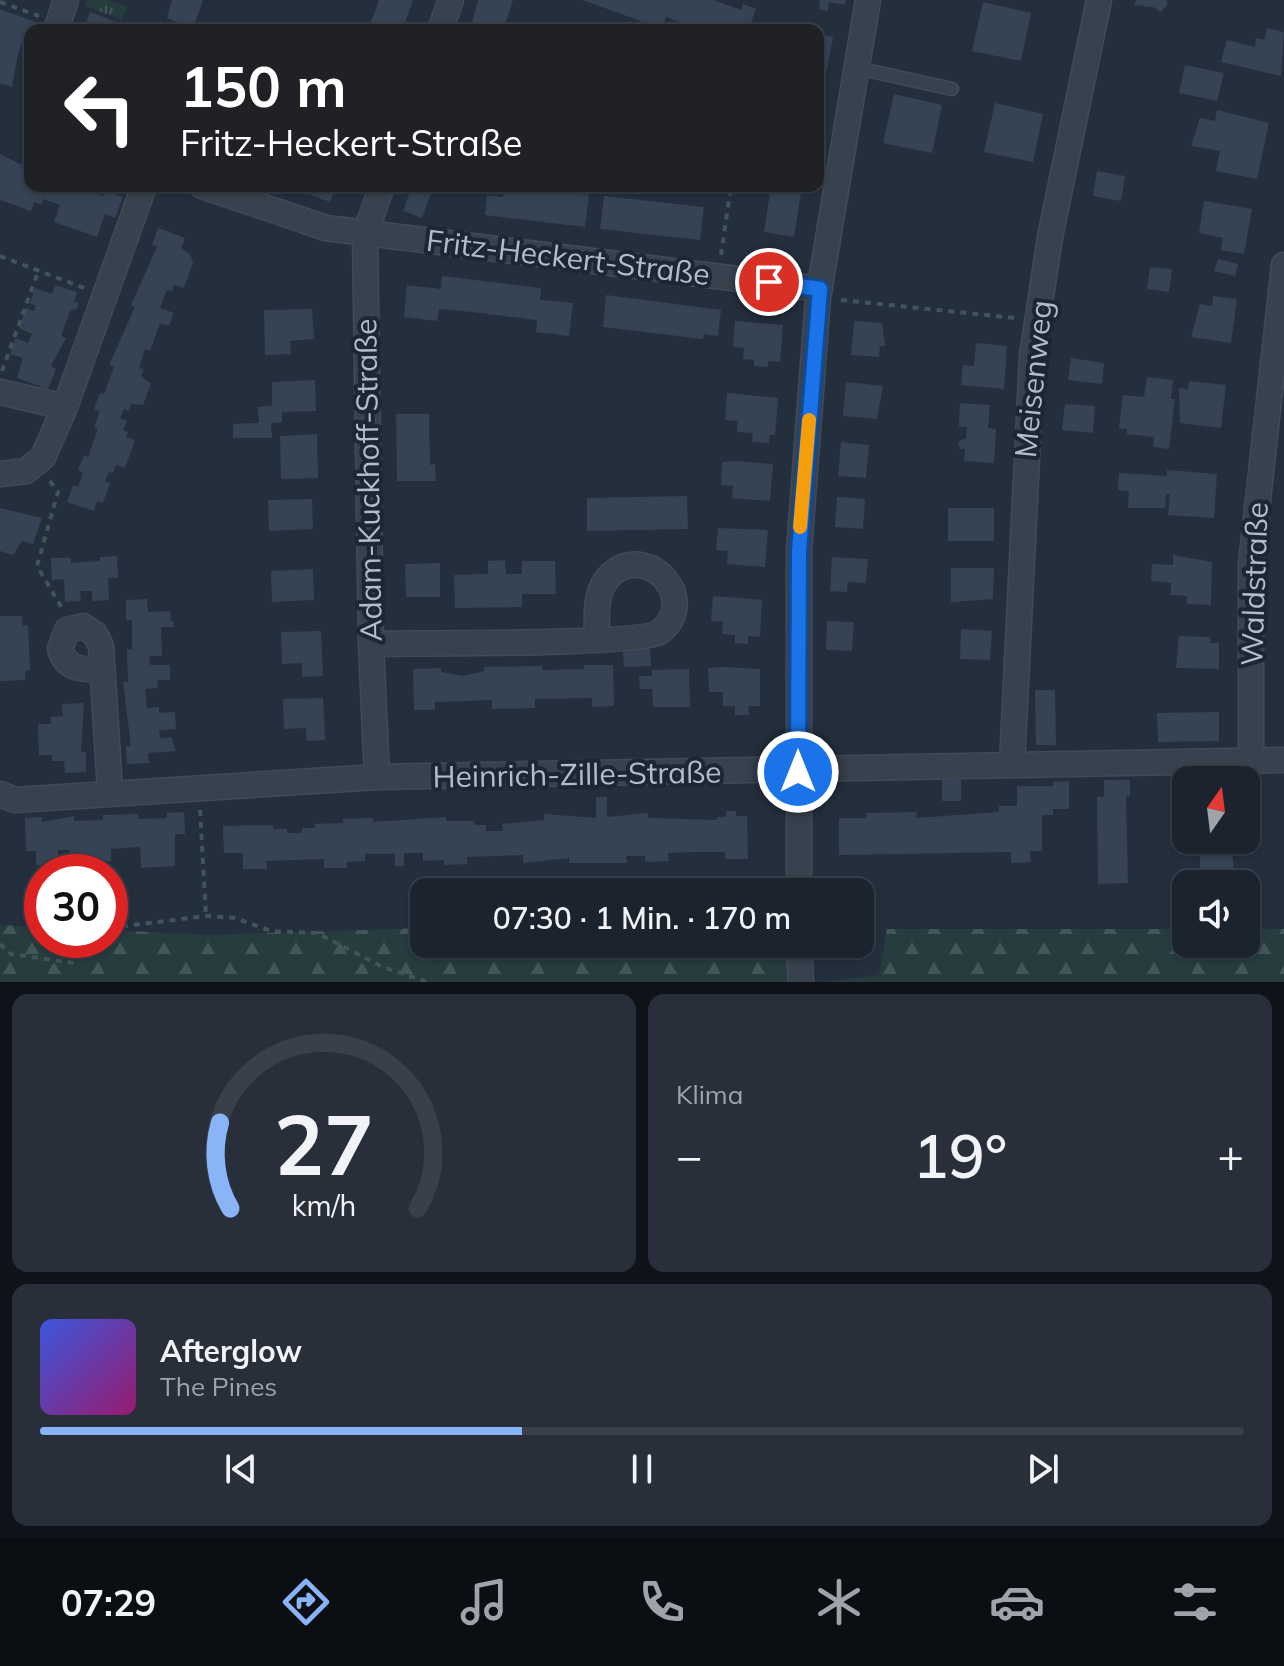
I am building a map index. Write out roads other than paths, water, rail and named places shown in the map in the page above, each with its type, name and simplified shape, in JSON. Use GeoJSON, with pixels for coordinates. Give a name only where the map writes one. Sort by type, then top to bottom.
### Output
{"type":"FeatureCollection","features":[{"type":"Feature","properties":{"kind":"street"},"geometry":{"type":"LineString","coordinates":[[58,24],[66,0]]}},
{"type":"Feature","properties":{"kind":"street"},"geometry":{"type":"LineString","coordinates":[[442,24],[451,0]]}},
{"type":"Feature","properties":{"kind":"street"},"geometry":{"type":"LineString","coordinates":[[799,878],[799,551],[819,293],[868,0]]}},
{"type":"Feature","properties":{"kind":"street","name":"Meisenweg"},"geometry":{"type":"LineString","coordinates":[[1012,764],[1025,467],[1037,320],[1050,237],[1099,0]]}},
{"type":"Feature","properties":{"kind":"street"},"geometry":{"type":"LineString","coordinates":[[0,474],[26,471],[43,457],[65,407],[142,192]]}},
{"type":"Feature","properties":{"kind":"street","name":"Fritz-Heckert-Straße"},"geometry":{"type":"LineString","coordinates":[[220,192],[326,228],[718,276],[819,293]]}},
{"type":"Feature","properties":{"kind":"street","name":"Adam-Kuckhoff-Straße"},"geometry":{"type":"LineString","coordinates":[[377,777],[371,644],[365,234],[380,192]]}},
{"type":"Feature","properties":{"kind":"street","name":"Waldstraße"},"geometry":{"type":"LineString","coordinates":[[1251,761],[1251,563],[1284,265]]}},
{"type":"Feature","properties":{"kind":"street"},"geometry":{"type":"LineString","coordinates":[[0,392],[65,407]]}},
{"type":"Feature","properties":{"kind":"street"},"geometry":{"type":"LineString","coordinates":[[101,670],[77,668],[65,662],[60,649],[61,639],[74,627],[90,629],[99,638],[110,791]]}},
{"type":"Feature","properties":{"kind":"street"},"geometry":{"type":"LineString","coordinates":[[371,644],[597,640]]}},
{"type":"Feature","properties":{"kind":"street","name":"Heinrich-Zille-Straße"},"geometry":{"type":"LineString","coordinates":[[0,794],[15,800],[110,791],[377,777],[798,772],[1012,764],[1284,760]]}},
{"type":"Feature","properties":{"kind":"street"},"geometry":{"type":"LineString","coordinates":[[800,958],[801,982]]}},
{"type":"Feature","properties":{"kind":"lane"},"geometry":{"type":"LineString","coordinates":[[857,68],[952,89]]}}]}
